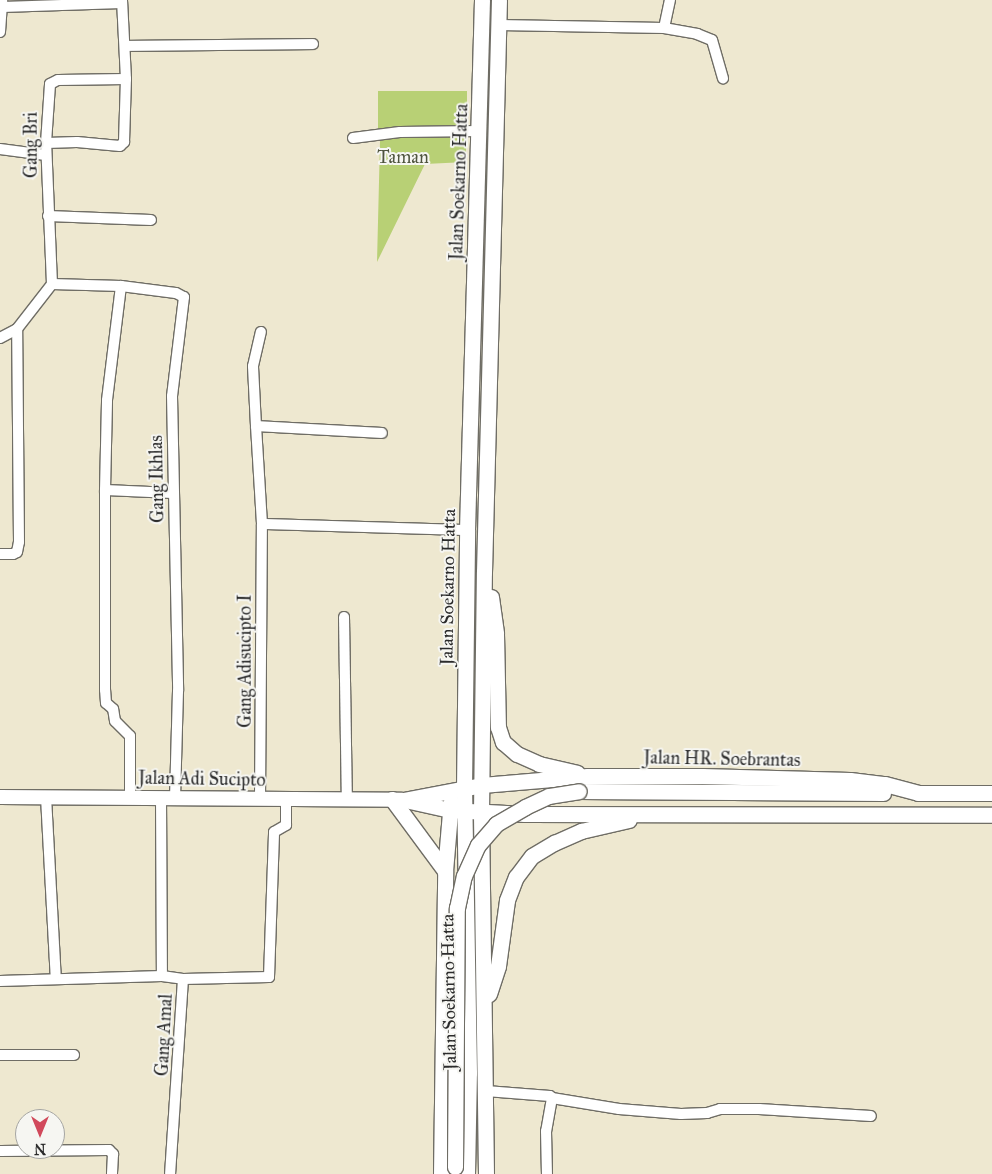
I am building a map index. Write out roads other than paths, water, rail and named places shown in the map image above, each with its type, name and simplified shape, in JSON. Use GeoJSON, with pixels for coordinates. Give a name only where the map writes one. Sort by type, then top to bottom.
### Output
{"type":"FeatureCollection","features":[{"type":"Feature","properties":{"kind":"main road","name":"Jalan Soekarno Hatta"},"geometry":{"type":"LineString","coordinates":[[459,1172],[469,1073],[457,790],[480,131],[482,0]]}},
{"type":"Feature","properties":{"kind":"main road","name":"Jalan Soekarno Hatta"},"geometry":{"type":"LineString","coordinates":[[486,1174],[481,812],[484,572],[499,0]]}},
{"type":"Feature","properties":{"kind":"main road"},"geometry":{"type":"LineString","coordinates":[[477,209],[494,208]]}},
{"type":"Feature","properties":{"kind":"main road"},"geometry":{"type":"LineString","coordinates":[[484,572],[491,597],[496,634],[498,728],[503,742],[517,754],[539,764],[588,776]]}},
{"type":"Feature","properties":{"kind":"main road","name":"Jalan HR. Soebrantas"},"geometry":{"type":"LineString","coordinates":[[457,790],[482,785],[588,776],[702,776],[850,780],[885,784],[918,793],[992,794]]}},
{"type":"Feature","properties":{"kind":"main road","name":"Jalan Adi Sucipto"},"geometry":{"type":"LineString","coordinates":[[0,796],[397,800],[457,790]]}},
{"type":"Feature","properties":{"kind":"main road"},"geometry":{"type":"LineString","coordinates":[[459,1172],[457,908],[464,876],[478,846],[496,824],[525,806],[549,796],[579,791],[918,793]]}},
{"type":"Feature","properties":{"kind":"main road"},"geometry":{"type":"LineString","coordinates":[[397,800],[445,871]]}},
{"type":"Feature","properties":{"kind":"main road","name":"Jalan Adi Sucipto"},"geometry":{"type":"LineString","coordinates":[[397,800],[458,811]]}},
{"type":"Feature","properties":{"kind":"main road"},"geometry":{"type":"LineString","coordinates":[[441,1174],[445,871],[458,811],[655,814],[992,815]]}},
{"type":"Feature","properties":{"kind":"main road"},"geometry":{"type":"LineString","coordinates":[[485,1007],[498,966],[507,900],[516,877],[532,856],[554,843],[581,831],[655,814]]}},
{"type":"Feature","properties":{"kind":"street"},"geometry":{"type":"LineString","coordinates":[[664,28],[670,0]]}},
{"type":"Feature","properties":{"kind":"street"},"geometry":{"type":"LineString","coordinates":[[0,32],[2,3],[122,2],[126,79],[122,144],[46,143]]}},
{"type":"Feature","properties":{"kind":"street"},"geometry":{"type":"LineString","coordinates":[[499,26],[664,28],[697,34],[712,40],[723,78]]}},
{"type":"Feature","properties":{"kind":"street"},"geometry":{"type":"LineString","coordinates":[[125,46],[313,44]]}},
{"type":"Feature","properties":{"kind":"street","name":"Gang Bri"},"geometry":{"type":"LineString","coordinates":[[52,284],[46,155],[48,89],[53,82],[126,79]]}},
{"type":"Feature","properties":{"kind":"street"},"geometry":{"type":"LineString","coordinates":[[353,138],[400,132],[480,131]]}},
{"type":"Feature","properties":{"kind":"street"},"geometry":{"type":"LineString","coordinates":[[0,149],[46,155]]}},
{"type":"Feature","properties":{"kind":"street"},"geometry":{"type":"LineString","coordinates":[[48,216],[151,220]]}},
{"type":"Feature","properties":{"kind":"street"},"geometry":{"type":"LineString","coordinates":[[0,338],[17,329],[52,284]]}},
{"type":"Feature","properties":{"kind":"street","name":"Gang Ikhlas"},"geometry":{"type":"LineString","coordinates":[[52,284],[121,286],[176,293],[184,297],[172,396],[178,691],[168,797]]}},
{"type":"Feature","properties":{"kind":"street"},"geometry":{"type":"LineString","coordinates":[[121,286],[107,400],[105,690],[106,703],[113,709],[115,722],[130,736],[130,797]]}},
{"type":"Feature","properties":{"kind":"street"},"geometry":{"type":"LineString","coordinates":[[0,554],[18,552],[19,542],[17,329]]}},
{"type":"Feature","properties":{"kind":"street","name":"Gang Adisucipto I"},"geometry":{"type":"LineString","coordinates":[[260,799],[262,524],[253,366],[261,332]]}},
{"type":"Feature","properties":{"kind":"street"},"geometry":{"type":"LineString","coordinates":[[256,426],[382,433]]}},
{"type":"Feature","properties":{"kind":"street"},"geometry":{"type":"LineString","coordinates":[[105,490],[173,493]]}},
{"type":"Feature","properties":{"kind":"street"},"geometry":{"type":"LineString","coordinates":[[262,524],[467,530]]}},
{"type":"Feature","properties":{"kind":"street"},"geometry":{"type":"LineString","coordinates":[[344,617],[347,800]]}},
{"type":"Feature","properties":{"kind":"street"},"geometry":{"type":"LineString","coordinates":[[46,797],[56,979]]}},
{"type":"Feature","properties":{"kind":"street","name":"Gang Amal"},"geometry":{"type":"LineString","coordinates":[[168,797],[162,976],[183,979],[170,1174]]}},
{"type":"Feature","properties":{"kind":"street"},"geometry":{"type":"LineString","coordinates":[[183,979],[269,977],[274,832],[286,826],[286,800]]}},
{"type":"Feature","properties":{"kind":"street"},"geometry":{"type":"LineString","coordinates":[[0,981],[162,976]]}},
{"type":"Feature","properties":{"kind":"street"},"geometry":{"type":"LineString","coordinates":[[0,1055],[74,1055]]}},
{"type":"Feature","properties":{"kind":"street"},"geometry":{"type":"LineString","coordinates":[[486,1091],[546,1094],[552,1098],[619,1109],[681,1114],[707,1113],[720,1109],[760,1109],[871,1116]]}},
{"type":"Feature","properties":{"kind":"street"},"geometry":{"type":"LineString","coordinates":[[547,1174],[546,1131],[552,1098]]}},
{"type":"Feature","properties":{"kind":"street"},"geometry":{"type":"LineString","coordinates":[[0,1151],[108,1150],[113,1154],[112,1174]]}},
{"type":"Feature","properties":{"kind":"park label","name":"Taman"},"geometry":{"type":"Point","coordinates":[403,157]}}]}
